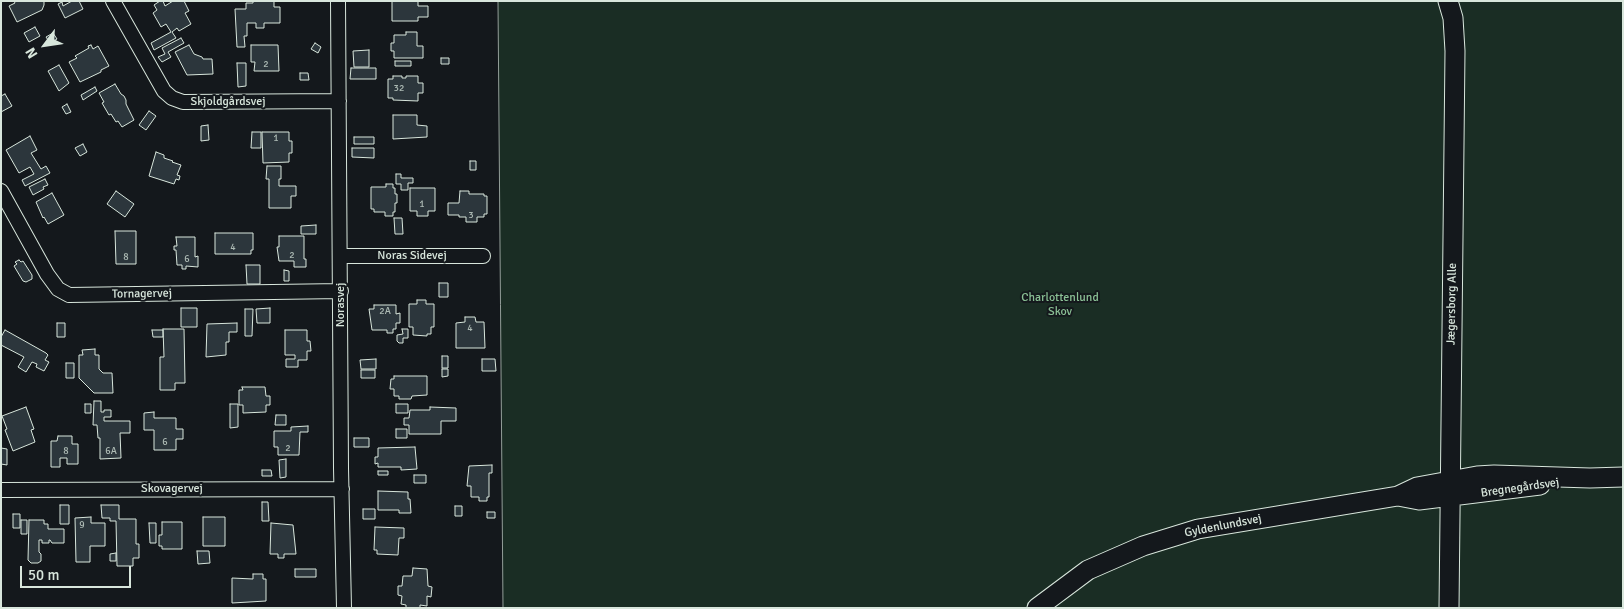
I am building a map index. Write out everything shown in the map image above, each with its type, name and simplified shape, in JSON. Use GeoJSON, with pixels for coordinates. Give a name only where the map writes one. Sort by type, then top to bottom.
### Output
{"type":"FeatureCollection","features":[{"type":"Feature","properties":{"kind":"street","name":"Skjoldgårdsvej"},"geometry":{"type":"LineString","coordinates":[[113,1],[164,91],[172,98],[183,102],[339,101]]}},
{"type":"Feature","properties":{"kind":"street","name":"Norasvej"},"geometry":{"type":"LineString","coordinates":[[338,1],[344,608]]}},
{"type":"Feature","properties":{"kind":"street","name":"Jægersborg Alle"},"geometry":{"type":"LineString","coordinates":[[1448,1],[1454,29],[1455,51],[1448,608]]}},
{"type":"Feature","properties":{"kind":"street","name":"Tornagervej"},"geometry":{"type":"LineString","coordinates":[[1,191],[47,274],[58,289],[69,295],[341,291]]}},
{"type":"Feature","properties":{"kind":"street","name":"Noras Sidevej"},"geometry":{"type":"LineString","coordinates":[[340,256],[483,256]]}},
{"type":"Feature","properties":{"kind":"street","name":"Bregnegårdsvej"},"geometry":{"type":"LineString","coordinates":[[1450,489],[1623,477]]}},
{"type":"Feature","properties":{"kind":"street","name":"Gyldenlundsvej"},"geometry":{"type":"LineString","coordinates":[[1037,608],[1088,570],[1143,546],[1198,529],[1398,496],[1417,487],[1450,489]]}},
{"type":"Feature","properties":{"kind":"street","name":"Skovagervej"},"geometry":{"type":"LineString","coordinates":[[1,490],[342,489]]}},
{"type":"Feature","properties":{"kind":"green space","name":"Charlottenlund Skov"},"geometry":{"type":"Polygon","coordinates":[[[498,1],[1623,1],[1623,608],[503,608],[498,1]]]}},
{"type":"Feature","properties":{"kind":"building"},"geometry":{"type":"Polygon","coordinates":[[[14,1],[44,1],[44,5],[42,10],[17,22],[9,6],[15,3],[14,1]]]}},
{"type":"Feature","properties":{"kind":"building"},"geometry":{"type":"Polygon","coordinates":[[[72,1],[79,1],[83,9],[65,18],[58,4],[62,2],[63,6],[72,1]]]}},
{"type":"Feature","properties":{"kind":"building"},"geometry":{"type":"Polygon","coordinates":[[[163,1],[165,6],[173,1],[184,1],[189,11],[185,13],[191,24],[179,31],[177,28],[172,32],[176,38],[154,50],[151,43],[171,32],[166,24],[161,27],[153,13],[157,10],[154,5],[163,1]]]}},
{"type":"Feature","properties":{"kind":"building"},"geometry":{"type":"Polygon","coordinates":[[[253,1],[274,1],[274,7],[280,7],[280,23],[264,23],[264,28],[256,28],[256,23],[247,23],[247,36],[244,36],[245,47],[237,47],[235,9],[246,9],[246,3],[253,3],[253,1]]]}},
{"type":"Feature","properties":{"kind":"building"},"geometry":{"type":"Polygon","coordinates":[[[392,1],[418,1],[418,6],[428,6],[428,17],[418,17],[418,21],[392,21],[392,1]]]}},
{"type":"Feature","properties":{"kind":"building"},"geometry":{"type":"Polygon","coordinates":[[[35,27],[40,36],[29,42],[24,33],[35,27]]]}},
{"type":"Feature","properties":{"kind":"building"},"geometry":{"type":"Polygon","coordinates":[[[406,32],[417,32],[417,46],[423,46],[423,58],[394,58],[394,51],[391,51],[391,43],[394,43],[394,35],[406,35],[406,32]]]}},
{"type":"Feature","properties":{"kind":"building"},"geometry":{"type":"Polygon","coordinates":[[[53,33],[57,39],[50,43],[46,37],[53,33]]]}},
{"type":"Feature","properties":{"kind":"building"},"geometry":{"type":"Polygon","coordinates":[[[181,38],[184,43],[168,52],[171,57],[162,62],[158,57],[165,54],[162,48],[181,38]]]}},
{"type":"Feature","properties":{"kind":"building"},"geometry":{"type":"Polygon","coordinates":[[[315,43],[321,47],[318,53],[311,49],[315,43]]]}},
{"type":"Feature","properties":{"kind":"building"},"geometry":{"type":"Polygon","coordinates":[[[91,45],[93,49],[98,46],[109,66],[80,82],[69,62],[77,58],[75,56],[91,45]]]}},
{"type":"Feature","properties":{"kind":"building"},"geometry":{"type":"Polygon","coordinates":[[[189,45],[194,54],[203,59],[212,59],[213,74],[187,75],[175,52],[189,45]]]}},
{"type":"Feature","properties":{"kind":"building"},"geometry":{"type":"Polygon","coordinates":[[[251,45],[278,45],[279,71],[254,71],[255,62],[251,62],[251,45]]]}},
{"type":"Feature","properties":{"kind":"building"},"geometry":{"type":"Polygon","coordinates":[[[369,50],[369,67],[354,67],[353,51],[369,50]]]}},
{"type":"Feature","properties":{"kind":"building"},"geometry":{"type":"Polygon","coordinates":[[[441,58],[449,58],[449,64],[441,64],[441,58]]]}},
{"type":"Feature","properties":{"kind":"building"},"geometry":{"type":"Polygon","coordinates":[[[395,61],[411,61],[411,66],[395,66],[395,61]]]}},
{"type":"Feature","properties":{"kind":"building"},"geometry":{"type":"Polygon","coordinates":[[[237,63],[246,63],[246,86],[238,87],[237,63]]]}},
{"type":"Feature","properties":{"kind":"building"},"geometry":{"type":"Polygon","coordinates":[[[59,65],[69,83],[59,91],[48,71],[59,65]]]}},
{"type":"Feature","properties":{"kind":"building"},"geometry":{"type":"Polygon","coordinates":[[[351,68],[376,68],[376,79],[350,79],[351,68]]]}},
{"type":"Feature","properties":{"kind":"building"},"geometry":{"type":"Polygon","coordinates":[[[300,73],[308,73],[309,80],[300,80],[300,73]]]}},
{"type":"Feature","properties":{"kind":"building"},"geometry":{"type":"Polygon","coordinates":[[[393,76],[406,78],[406,76],[418,76],[418,83],[423,83],[423,93],[418,93],[418,101],[388,98],[388,79],[393,79],[393,76]]]}},
{"type":"Feature","properties":{"kind":"building"},"geometry":{"type":"Polygon","coordinates":[[[115,84],[124,96],[134,120],[122,127],[111,114],[109,115],[99,93],[115,84]]]}},
{"type":"Feature","properties":{"kind":"building"},"geometry":{"type":"Polygon","coordinates":[[[95,87],[97,91],[83,100],[81,95],[95,87]]]}},
{"type":"Feature","properties":{"kind":"building"},"geometry":{"type":"Polygon","coordinates":[[[5,94],[12,106],[1,112],[1,96],[5,94]]]}},
{"type":"Feature","properties":{"kind":"building"},"geometry":{"type":"Polygon","coordinates":[[[67,104],[71,112],[66,114],[62,107],[67,104]]]}},
{"type":"Feature","properties":{"kind":"building"},"geometry":{"type":"Polygon","coordinates":[[[149,111],[156,116],[146,130],[139,125],[149,111]]]}},
{"type":"Feature","properties":{"kind":"building"},"geometry":{"type":"Polygon","coordinates":[[[393,115],[417,115],[417,125],[427,126],[427,137],[393,139],[393,115]]]}},
{"type":"Feature","properties":{"kind":"building"},"geometry":{"type":"Polygon","coordinates":[[[208,125],[209,140],[201,141],[201,126],[208,125]]]}},
{"type":"Feature","properties":{"kind":"building"},"geometry":{"type":"Polygon","coordinates":[[[252,132],[261,132],[261,148],[251,148],[252,132]]]}},
{"type":"Feature","properties":{"kind":"building"},"geometry":{"type":"Polygon","coordinates":[[[262,132],[289,132],[289,141],[292,141],[292,153],[289,153],[289,162],[263,163],[262,132]]]}},
{"type":"Feature","properties":{"kind":"building"},"geometry":{"type":"Polygon","coordinates":[[[30,136],[37,150],[31,153],[41,169],[46,166],[50,173],[25,186],[22,180],[34,174],[30,167],[19,173],[6,150],[30,136]]]}},
{"type":"Feature","properties":{"kind":"building"},"geometry":{"type":"Polygon","coordinates":[[[354,137],[374,137],[374,144],[354,144],[354,137]]]}},
{"type":"Feature","properties":{"kind":"building"},"geometry":{"type":"Polygon","coordinates":[[[83,144],[87,152],[80,156],[75,148],[83,144]]]}},
{"type":"Feature","properties":{"kind":"building"},"geometry":{"type":"Polygon","coordinates":[[[352,148],[374,148],[374,158],[352,157],[352,148]]]}},
{"type":"Feature","properties":{"kind":"building"},"geometry":{"type":"Polygon","coordinates":[[[156,152],[164,155],[164,158],[181,165],[177,175],[180,176],[179,180],[176,179],[174,184],[149,176],[156,152]]]}},
{"type":"Feature","properties":{"kind":"building"},"geometry":{"type":"Polygon","coordinates":[[[470,161],[476,161],[476,170],[470,170],[470,161]]]}},
{"type":"Feature","properties":{"kind":"building"},"geometry":{"type":"Polygon","coordinates":[[[267,166],[281,166],[279,186],[296,186],[296,196],[291,196],[291,208],[269,208],[269,179],[266,179],[267,166]]]}},
{"type":"Feature","properties":{"kind":"building"},"geometry":{"type":"Polygon","coordinates":[[[396,174],[401,174],[401,178],[413,178],[413,183],[408,183],[408,190],[401,190],[401,184],[396,184],[396,174]]]}},
{"type":"Feature","properties":{"kind":"building"},"geometry":{"type":"Polygon","coordinates":[[[45,179],[48,185],[33,195],[29,187],[45,179]]]}},
{"type":"Feature","properties":{"kind":"building"},"geometry":{"type":"Polygon","coordinates":[[[386,184],[393,184],[395,194],[397,194],[397,203],[395,203],[393,216],[385,216],[385,212],[374,212],[374,209],[371,209],[371,187],[386,187],[386,184]]]}},
{"type":"Feature","properties":{"kind":"building"},"geometry":{"type":"Polygon","coordinates":[[[410,188],[435,188],[435,211],[428,211],[428,216],[417,216],[417,211],[410,211],[410,188]]]}},
{"type":"Feature","properties":{"kind":"building"},"geometry":{"type":"Polygon","coordinates":[[[116,191],[134,204],[125,217],[107,204],[116,191]]]}},
{"type":"Feature","properties":{"kind":"building"},"geometry":{"type":"Polygon","coordinates":[[[460,191],[469,191],[469,194],[484,194],[484,196],[487,196],[487,214],[484,214],[484,217],[477,217],[477,222],[466,222],[466,217],[459,217],[459,215],[448,215],[448,203],[459,203],[460,191]]]}},
{"type":"Feature","properties":{"kind":"building"},"geometry":{"type":"Polygon","coordinates":[[[52,193],[64,215],[48,224],[43,218],[36,202],[52,193]]]}},
{"type":"Feature","properties":{"kind":"building"},"geometry":{"type":"Polygon","coordinates":[[[394,218],[402,218],[403,234],[395,234],[394,218]]]}},
{"type":"Feature","properties":{"kind":"building"},"geometry":{"type":"Polygon","coordinates":[[[316,225],[316,234],[301,234],[301,226],[316,225]]]}},
{"type":"Feature","properties":{"kind":"building"},"geometry":{"type":"Polygon","coordinates":[[[115,231],[136,231],[136,264],[116,264],[115,231]]]}},
{"type":"Feature","properties":{"kind":"building"},"geometry":{"type":"Polygon","coordinates":[[[215,233],[253,233],[253,250],[251,250],[251,254],[215,254],[215,233]]]}},
{"type":"Feature","properties":{"kind":"building"},"geometry":{"type":"Polygon","coordinates":[[[279,236],[304,236],[306,267],[294,267],[294,261],[279,261],[277,247],[279,247],[279,236]]]}},
{"type":"Feature","properties":{"kind":"building"},"geometry":{"type":"Polygon","coordinates":[[[176,237],[195,237],[195,257],[198,256],[198,267],[186,266],[186,269],[182,269],[182,265],[177,265],[176,250],[174,250],[174,246],[177,246],[176,237]]]}},
{"type":"Feature","properties":{"kind":"building"},"geometry":{"type":"Polygon","coordinates":[[[23,261],[32,275],[32,279],[26,282],[23,281],[14,266],[17,264],[15,262],[23,261]]]}},
{"type":"Feature","properties":{"kind":"building"},"geometry":{"type":"Polygon","coordinates":[[[246,265],[260,265],[260,284],[247,284],[246,265]]]}},
{"type":"Feature","properties":{"kind":"building"},"geometry":{"type":"Polygon","coordinates":[[[284,270],[289,271],[289,281],[284,281],[284,270]]]}},
{"type":"Feature","properties":{"kind":"building"},"geometry":{"type":"Polygon","coordinates":[[[439,283],[448,283],[448,297],[439,297],[439,283]]]}},
{"type":"Feature","properties":{"kind":"building"},"geometry":{"type":"Polygon","coordinates":[[[417,300],[426,300],[426,304],[434,304],[434,327],[431,327],[431,334],[427,334],[427,336],[413,335],[413,327],[409,327],[409,304],[417,304],[417,300]]]}},
{"type":"Feature","properties":{"kind":"building"},"geometry":{"type":"Polygon","coordinates":[[[374,305],[396,305],[396,314],[400,313],[400,323],[396,323],[396,329],[393,329],[393,333],[387,333],[387,330],[372,330],[369,309],[374,309],[374,305]]]}},
{"type":"Feature","properties":{"kind":"building"},"geometry":{"type":"Polygon","coordinates":[[[181,308],[197,308],[197,327],[181,327],[181,308]]]}},
{"type":"Feature","properties":{"kind":"building"},"geometry":{"type":"Polygon","coordinates":[[[270,308],[270,323],[257,323],[256,309],[270,308]]]}},
{"type":"Feature","properties":{"kind":"building"},"geometry":{"type":"Polygon","coordinates":[[[245,309],[253,309],[252,336],[245,336],[245,309]]]}},
{"type":"Feature","properties":{"kind":"building"},"geometry":{"type":"Polygon","coordinates":[[[465,317],[475,317],[476,322],[484,322],[485,348],[456,348],[456,323],[465,322],[465,317]]]}},
{"type":"Feature","properties":{"kind":"building"},"geometry":{"type":"Polygon","coordinates":[[[57,323],[65,323],[65,337],[57,337],[57,323]]]}},
{"type":"Feature","properties":{"kind":"building"},"geometry":{"type":"Polygon","coordinates":[[[237,323],[237,332],[229,332],[229,342],[226,342],[226,355],[206,357],[207,324],[237,323]]]}},
{"type":"Feature","properties":{"kind":"building"},"geometry":{"type":"Polygon","coordinates":[[[163,329],[184,329],[185,383],[175,383],[175,390],[160,390],[160,357],[164,357],[163,329]]]}},
{"type":"Feature","properties":{"kind":"building"},"geometry":{"type":"Polygon","coordinates":[[[402,329],[408,329],[408,338],[403,338],[403,343],[399,343],[397,335],[403,334],[402,329]]]}},
{"type":"Feature","properties":{"kind":"building"},"geometry":{"type":"Polygon","coordinates":[[[5,330],[48,355],[45,360],[49,362],[44,371],[36,367],[37,364],[32,362],[26,372],[18,367],[24,357],[1,345],[1,337],[5,330]]]}},
{"type":"Feature","properties":{"kind":"building"},"geometry":{"type":"Polygon","coordinates":[[[152,330],[163,330],[163,337],[153,337],[152,330]]]}},
{"type":"Feature","properties":{"kind":"building"},"geometry":{"type":"Polygon","coordinates":[[[285,330],[307,330],[307,341],[310,341],[311,351],[307,351],[307,360],[298,360],[298,367],[286,367],[286,359],[295,359],[295,355],[285,355],[285,330]]]}},
{"type":"Feature","properties":{"kind":"building"},"geometry":{"type":"Polygon","coordinates":[[[95,349],[95,355],[99,355],[99,369],[103,373],[112,373],[113,393],[94,393],[79,378],[79,355],[83,355],[82,350],[95,349]]]}},
{"type":"Feature","properties":{"kind":"building"},"geometry":{"type":"Polygon","coordinates":[[[442,356],[448,356],[448,368],[442,368],[442,356]]]}},
{"type":"Feature","properties":{"kind":"building"},"geometry":{"type":"Polygon","coordinates":[[[376,359],[376,369],[361,369],[360,360],[376,359]]]}},
{"type":"Feature","properties":{"kind":"building"},"geometry":{"type":"Polygon","coordinates":[[[482,359],[495,359],[496,371],[482,371],[482,359]]]}},
{"type":"Feature","properties":{"kind":"building"},"geometry":{"type":"Polygon","coordinates":[[[66,363],[74,363],[74,378],[66,378],[66,363]]]}},
{"type":"Feature","properties":{"kind":"building"},"geometry":{"type":"Polygon","coordinates":[[[442,369],[448,369],[448,376],[442,377],[442,369]]]}},
{"type":"Feature","properties":{"kind":"building"},"geometry":{"type":"Polygon","coordinates":[[[361,370],[375,370],[375,378],[361,378],[361,370]]]}},
{"type":"Feature","properties":{"kind":"building"},"geometry":{"type":"Polygon","coordinates":[[[394,376],[427,376],[427,395],[412,396],[411,399],[399,399],[399,396],[394,396],[394,389],[390,389],[391,379],[394,379],[394,376]]]}},
{"type":"Feature","properties":{"kind":"building"},"geometry":{"type":"Polygon","coordinates":[[[242,387],[265,387],[266,396],[270,396],[270,405],[266,405],[266,412],[243,413],[243,405],[239,405],[239,390],[243,390],[242,387]]]}},
{"type":"Feature","properties":{"kind":"building"},"geometry":{"type":"Polygon","coordinates":[[[94,401],[101,401],[101,412],[111,410],[111,417],[104,417],[104,421],[130,421],[130,433],[120,433],[121,458],[100,459],[100,438],[98,438],[97,425],[93,425],[94,401]]]}},
{"type":"Feature","properties":{"kind":"building"},"geometry":{"type":"Polygon","coordinates":[[[85,404],[91,404],[91,413],[85,413],[85,404]]]}},
{"type":"Feature","properties":{"kind":"building"},"geometry":{"type":"Polygon","coordinates":[[[230,404],[238,404],[238,427],[230,428],[230,404]]]}},
{"type":"Feature","properties":{"kind":"building"},"geometry":{"type":"Polygon","coordinates":[[[396,404],[408,404],[408,413],[396,413],[396,404]]]}},
{"type":"Feature","properties":{"kind":"building"},"geometry":{"type":"Polygon","coordinates":[[[26,407],[34,429],[31,430],[35,442],[13,451],[2,416],[26,407]]]}},
{"type":"Feature","properties":{"kind":"building"},"geometry":{"type":"Polygon","coordinates":[[[430,407],[456,408],[456,421],[441,421],[441,434],[409,434],[409,425],[404,425],[404,418],[409,418],[410,410],[430,410],[430,407]]]}},
{"type":"Feature","properties":{"kind":"building"},"geometry":{"type":"Polygon","coordinates":[[[154,412],[154,418],[176,418],[176,429],[183,429],[183,439],[176,439],[176,450],[154,450],[154,430],[144,430],[144,413],[154,412]]]}},
{"type":"Feature","properties":{"kind":"building"},"geometry":{"type":"Polygon","coordinates":[[[276,415],[286,415],[286,425],[275,425],[276,415]]]}},
{"type":"Feature","properties":{"kind":"building"},"geometry":{"type":"Polygon","coordinates":[[[308,426],[308,432],[300,432],[299,455],[278,455],[278,447],[274,447],[274,431],[291,431],[291,427],[308,426]]]}},
{"type":"Feature","properties":{"kind":"building"},"geometry":{"type":"Polygon","coordinates":[[[396,429],[407,429],[407,438],[396,438],[396,429]]]}},
{"type":"Feature","properties":{"kind":"building"},"geometry":{"type":"Polygon","coordinates":[[[58,436],[72,436],[72,444],[78,444],[78,464],[67,464],[67,458],[60,458],[60,467],[51,467],[51,441],[57,441],[58,436]]]}},
{"type":"Feature","properties":{"kind":"building"},"geometry":{"type":"Polygon","coordinates":[[[354,438],[369,438],[369,447],[354,447],[354,438]]]}},
{"type":"Feature","properties":{"kind":"building"},"geometry":{"type":"Polygon","coordinates":[[[415,447],[417,469],[401,470],[401,467],[378,467],[378,463],[375,464],[375,457],[378,457],[378,448],[415,447]]]}},
{"type":"Feature","properties":{"kind":"building"},"geometry":{"type":"Polygon","coordinates":[[[1,448],[7,449],[7,465],[1,464],[1,448]]]}},
{"type":"Feature","properties":{"kind":"building"},"geometry":{"type":"Polygon","coordinates":[[[286,459],[286,477],[280,478],[279,460],[286,459]]]}},
{"type":"Feature","properties":{"kind":"building"},"geometry":{"type":"Polygon","coordinates":[[[492,465],[492,473],[489,473],[489,497],[487,497],[487,501],[479,501],[479,497],[471,497],[471,486],[467,486],[469,466],[492,465]]]}},
{"type":"Feature","properties":{"kind":"building"},"geometry":{"type":"Polygon","coordinates":[[[262,470],[271,470],[272,476],[262,476],[262,470]]]}},
{"type":"Feature","properties":{"kind":"building"},"geometry":{"type":"Polygon","coordinates":[[[378,471],[388,471],[388,475],[378,475],[378,471]]]}},
{"type":"Feature","properties":{"kind":"building"},"geometry":{"type":"Polygon","coordinates":[[[414,475],[426,475],[426,483],[414,483],[414,475]]]}},
{"type":"Feature","properties":{"kind":"building"},"geometry":{"type":"Polygon","coordinates":[[[378,491],[408,492],[411,513],[399,513],[399,510],[378,510],[378,491]]]}},
{"type":"Feature","properties":{"kind":"building"},"geometry":{"type":"Polygon","coordinates":[[[262,502],[268,502],[269,521],[262,521],[262,502]]]}},
{"type":"Feature","properties":{"kind":"building"},"geometry":{"type":"Polygon","coordinates":[[[60,505],[69,505],[69,524],[60,524],[60,505]]]}},
{"type":"Feature","properties":{"kind":"building"},"geometry":{"type":"Polygon","coordinates":[[[101,505],[119,505],[119,519],[136,519],[136,544],[139,544],[139,558],[133,558],[133,566],[117,566],[116,521],[110,521],[110,518],[102,518],[101,505]]]}},
{"type":"Feature","properties":{"kind":"building"},"geometry":{"type":"Polygon","coordinates":[[[455,506],[462,506],[462,516],[455,516],[455,506]]]}},
{"type":"Feature","properties":{"kind":"building"},"geometry":{"type":"Polygon","coordinates":[[[363,509],[375,509],[375,519],[363,519],[363,509]]]}},
{"type":"Feature","properties":{"kind":"building"},"geometry":{"type":"Polygon","coordinates":[[[487,512],[495,512],[495,518],[487,518],[487,512]]]}},
{"type":"Feature","properties":{"kind":"building"},"geometry":{"type":"Polygon","coordinates":[[[13,514],[20,514],[20,528],[13,528],[13,514]]]}},
{"type":"Feature","properties":{"kind":"building"},"geometry":{"type":"Polygon","coordinates":[[[91,517],[91,523],[105,523],[105,546],[90,546],[90,562],[76,562],[75,518],[91,517]]]}},
{"type":"Feature","properties":{"kind":"building"},"geometry":{"type":"Polygon","coordinates":[[[203,517],[225,517],[225,546],[203,546],[203,517]]]}},
{"type":"Feature","properties":{"kind":"building"},"geometry":{"type":"Polygon","coordinates":[[[21,520],[27,520],[27,534],[21,534],[21,520]]]}},
{"type":"Feature","properties":{"kind":"building"},"geometry":{"type":"Polygon","coordinates":[[[29,520],[44,520],[44,524],[48,524],[48,529],[64,529],[64,543],[52,543],[49,540],[49,543],[42,543],[42,540],[39,540],[41,561],[38,563],[31,563],[28,560],[29,520]]]}},
{"type":"Feature","properties":{"kind":"building"},"geometry":{"type":"Polygon","coordinates":[[[162,522],[182,522],[182,549],[162,549],[162,546],[159,546],[159,535],[162,535],[162,522]]]}},
{"type":"Feature","properties":{"kind":"building"},"geometry":{"type":"Polygon","coordinates":[[[149,523],[156,523],[156,543],[150,543],[149,523]]]}},
{"type":"Feature","properties":{"kind":"building"},"geometry":{"type":"Polygon","coordinates":[[[271,523],[293,525],[296,554],[284,554],[284,558],[278,558],[278,554],[270,554],[271,523]]]}},
{"type":"Feature","properties":{"kind":"building"},"geometry":{"type":"Polygon","coordinates":[[[375,527],[404,528],[404,538],[399,538],[398,555],[377,554],[377,550],[374,550],[375,527]]]}},
{"type":"Feature","properties":{"kind":"building"},"geometry":{"type":"Polygon","coordinates":[[[197,551],[209,551],[210,563],[198,564],[197,551]]]}},
{"type":"Feature","properties":{"kind":"building"},"geometry":{"type":"Polygon","coordinates":[[[116,553],[116,561],[110,561],[110,554],[116,553]]]}},
{"type":"Feature","properties":{"kind":"building"},"geometry":{"type":"Polygon","coordinates":[[[413,568],[427,569],[428,586],[432,587],[431,597],[427,596],[427,606],[420,605],[420,608],[406,608],[406,605],[401,604],[402,596],[398,595],[398,586],[402,586],[403,576],[412,576],[413,568]]]}},
{"type":"Feature","properties":{"kind":"building"},"geometry":{"type":"Polygon","coordinates":[[[295,569],[316,569],[316,577],[295,577],[295,569]]]}},
{"type":"Feature","properties":{"kind":"building"},"geometry":{"type":"Polygon","coordinates":[[[253,574],[263,574],[263,579],[266,579],[266,601],[232,603],[232,578],[253,579],[253,574]]]}}]}
